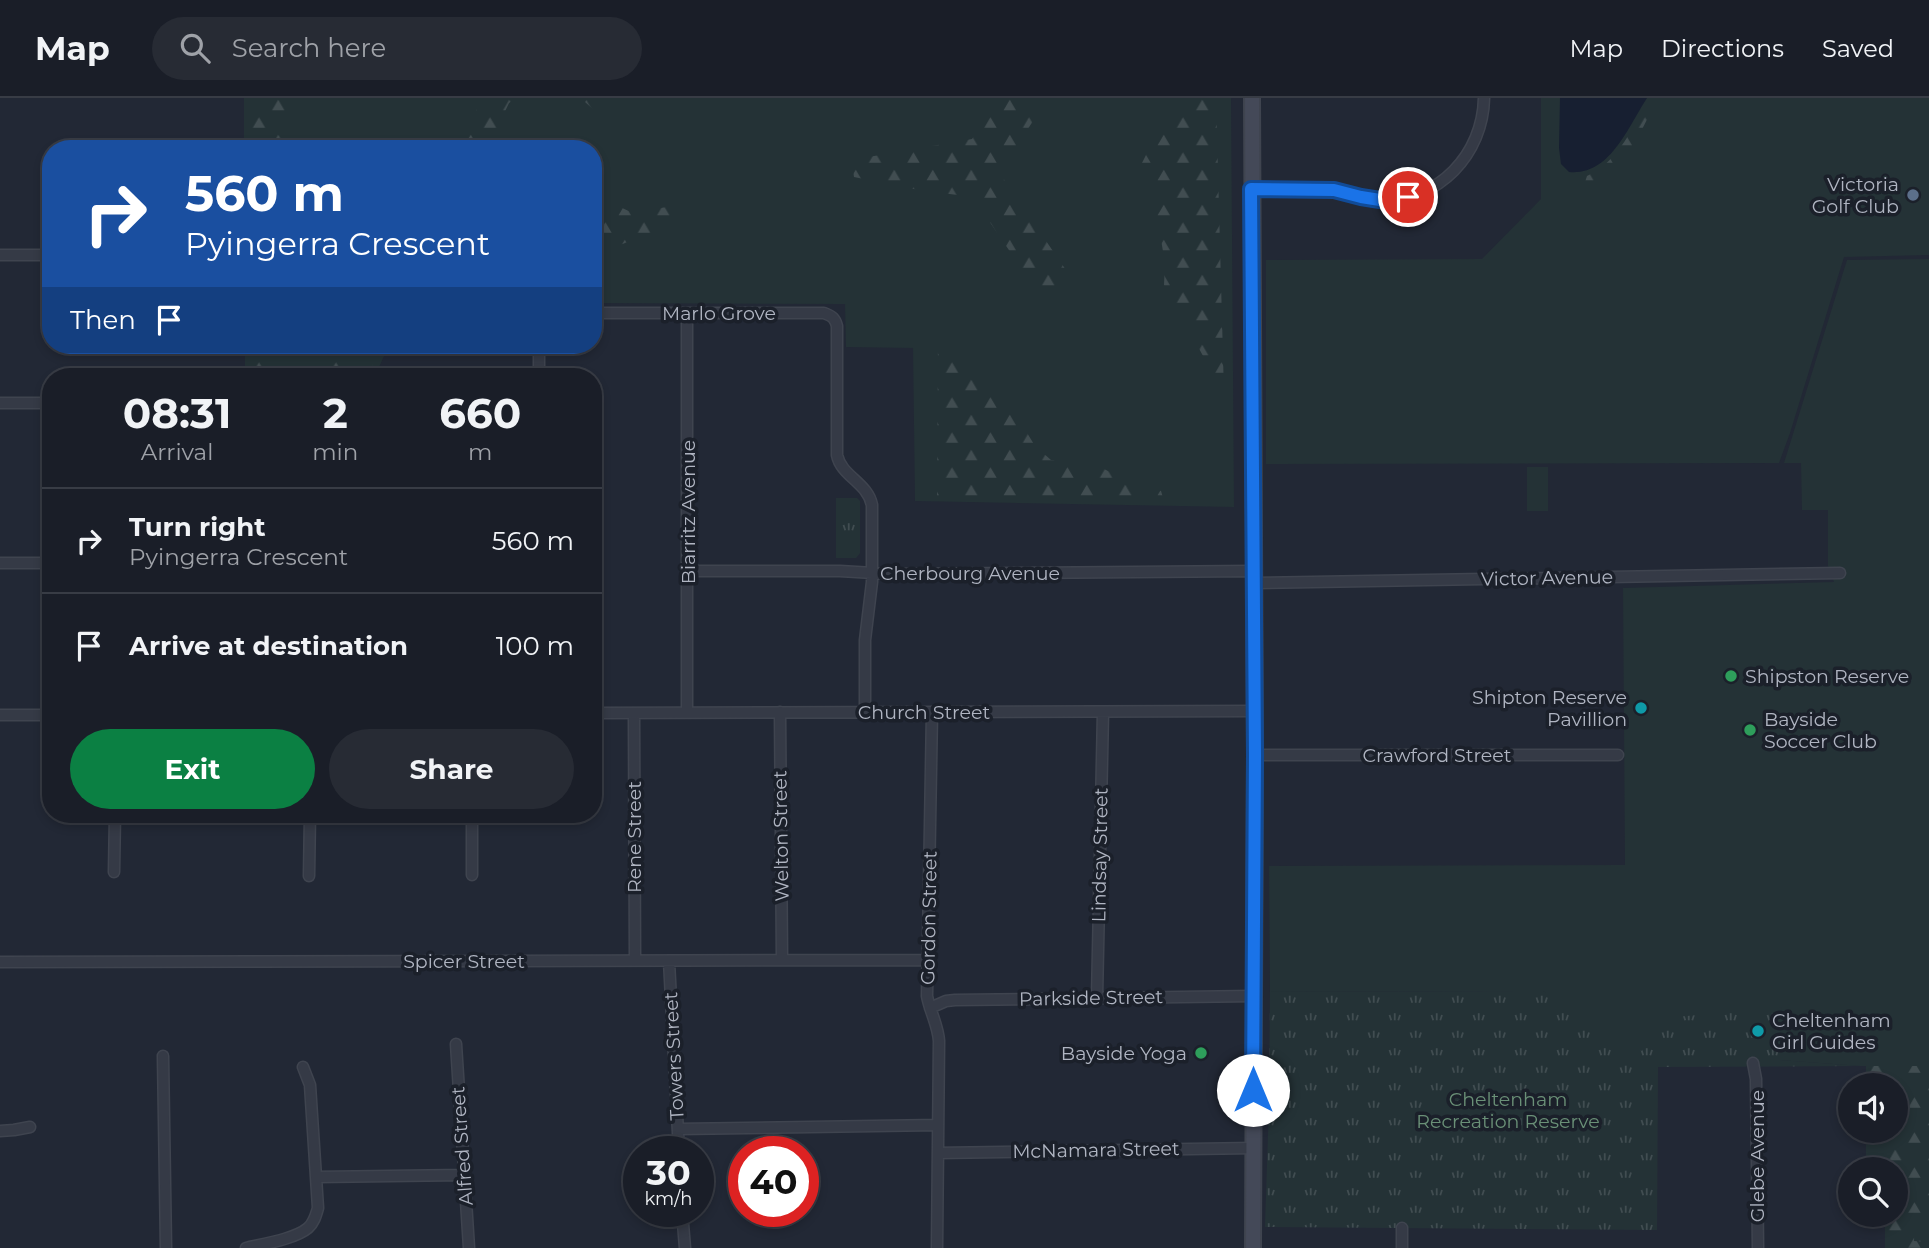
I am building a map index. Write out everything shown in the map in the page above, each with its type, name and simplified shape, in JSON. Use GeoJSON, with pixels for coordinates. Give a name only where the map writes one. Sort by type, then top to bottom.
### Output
{"type":"FeatureCollection","features":[{"type":"Feature","properties":{"kind":"street"},"geometry":{"type":"LineString","coordinates":[[1252,98],[1254,1248]]}},
{"type":"Feature","properties":{"kind":"street"},"geometry":{"type":"LineString","coordinates":[[1251,189],[1334,190],[1380,200],[1417,194],[1443,180],[1469,152],[1483,121],[1484,98]]}},
{"type":"Feature","properties":{"kind":"street"},"geometry":{"type":"LineString","coordinates":[[0,255],[42,255]]}},
{"type":"Feature","properties":{"kind":"street","name":"Marlo Grove"},"geometry":{"type":"LineString","coordinates":[[602,313],[831,315],[837,327],[837,455],[842,466],[871,497],[872,573]]}},
{"type":"Feature","properties":{"kind":"street","name":"Biarritz Avenue"},"geometry":{"type":"LineString","coordinates":[[687,313],[687,712]]}},
{"type":"Feature","properties":{"kind":"street"},"geometry":{"type":"LineString","coordinates":[[0,403],[42,403]]}},
{"type":"Feature","properties":{"kind":"street"},"geometry":{"type":"LineString","coordinates":[[0,563],[42,563]]}},
{"type":"Feature","properties":{"kind":"street","name":"Cherbourg Avenue"},"geometry":{"type":"LineString","coordinates":[[688,571],[1253,577]]}},
{"type":"Feature","properties":{"kind":"street"},"geometry":{"type":"LineString","coordinates":[[865,712],[865,639],[872,573]]}},
{"type":"Feature","properties":{"kind":"street","name":"Victor Avenue"},"geometry":{"type":"LineString","coordinates":[[1253,577],[1840,573]]}},
{"type":"Feature","properties":{"kind":"street","name":"Church Street"},"geometry":{"type":"LineString","coordinates":[[602,713],[1255,711]]}},
{"type":"Feature","properties":{"kind":"street","name":"Welton Street"},"geometry":{"type":"LineString","coordinates":[[780,712],[782,960]]}},
{"type":"Feature","properties":{"kind":"street","name":"Gordon Street"},"geometry":{"type":"LineString","coordinates":[[932,712],[928,996],[939,1041],[937,1248]]}},
{"type":"Feature","properties":{"kind":"street","name":"Lindsay Street"},"geometry":{"type":"LineString","coordinates":[[1097,998],[1103,712]]}},
{"type":"Feature","properties":{"kind":"street","name":"Rene Street"},"geometry":{"type":"LineString","coordinates":[[634,713],[635,960]]}},
{"type":"Feature","properties":{"kind":"street"},"geometry":{"type":"LineString","coordinates":[[0,715],[42,715]]}},
{"type":"Feature","properties":{"kind":"street","name":"Crawford Street"},"geometry":{"type":"LineString","coordinates":[[1255,755],[1618,755]]}},
{"type":"Feature","properties":{"kind":"street"},"geometry":{"type":"LineString","coordinates":[[114,872],[115,823]]}},
{"type":"Feature","properties":{"kind":"street"},"geometry":{"type":"LineString","coordinates":[[309,876],[310,823]]}},
{"type":"Feature","properties":{"kind":"street"},"geometry":{"type":"LineString","coordinates":[[472,823],[472,875]]}},
{"type":"Feature","properties":{"kind":"street","name":"Spicer Street"},"geometry":{"type":"LineString","coordinates":[[0,962],[928,960]]}},
{"type":"Feature","properties":{"kind":"street","name":"Towers Street"},"geometry":{"type":"LineString","coordinates":[[669,961],[678,1136]]}},
{"type":"Feature","properties":{"kind":"street","name":"Parkside Street"},"geometry":{"type":"LineString","coordinates":[[930,1008],[955,1000],[1254,996]]}},
{"type":"Feature","properties":{"kind":"street","name":"Alfred Street"},"geometry":{"type":"LineString","coordinates":[[456,1044],[469,1248]]}},
{"type":"Feature","properties":{"kind":"street"},"geometry":{"type":"LineString","coordinates":[[163,1056],[166,1248]]}},
{"type":"Feature","properties":{"kind":"street","name":"Glebe Avenue"},"geometry":{"type":"LineString","coordinates":[[1753,1063],[1756,1079],[1758,1248]]}},
{"type":"Feature","properties":{"kind":"street"},"geometry":{"type":"LineString","coordinates":[[247,1248],[306,1230],[314,1220],[318,1208],[310,1085],[303,1067]]}},
{"type":"Feature","properties":{"kind":"street"},"geometry":{"type":"LineString","coordinates":[[678,1129],[938,1125]]}},
{"type":"Feature","properties":{"kind":"street"},"geometry":{"type":"LineString","coordinates":[[0,1130],[30,1127]]}},
{"type":"Feature","properties":{"kind":"street","name":"McNamara Street"},"geometry":{"type":"LineString","coordinates":[[938,1153],[1254,1148]]}},
{"type":"Feature","properties":{"kind":"street"},"geometry":{"type":"LineString","coordinates":[[317,1177],[464,1175]]}},
{"type":"Feature","properties":{"kind":"street"},"geometry":{"type":"LineString","coordinates":[[683,1227],[685,1248]]}},
{"type":"Feature","properties":{"kind":"street"},"geometry":{"type":"LineString","coordinates":[[1402,1228],[1402,1248]]}},
{"type":"Feature","properties":{"kind":"green space"},"geometry":{"type":"Polygon","coordinates":[[[244,98],[1231,98],[1234,507],[915,501],[913,348],[846,347],[845,304],[602,303],[602,140],[244,140],[244,98]]]}},
{"type":"Feature","properties":{"kind":"green space"},"geometry":{"type":"Polygon","coordinates":[[[250,98],[287,98],[281,140],[249,140],[250,98]]]}},
{"type":"Feature","properties":{"kind":"green space"},"geometry":{"type":"Polygon","coordinates":[[[482,98],[516,98],[509,103],[491,140],[463,140],[482,98]]]}},
{"type":"Feature","properties":{"kind":"green space"},"geometry":{"type":"Polygon","coordinates":[[[587,98],[615,98],[606,106],[594,110],[585,102],[587,98]]]}},
{"type":"Feature","properties":{"kind":"green space"},"geometry":{"type":"Polygon","coordinates":[[[1000,98],[1048,98],[1020,141],[1003,178],[1070,276],[1073,288],[1065,293],[1042,290],[1026,275],[972,196],[924,191],[854,177],[853,170],[857,159],[972,139],[1000,98]]]}},
{"type":"Feature","properties":{"kind":"green space"},"geometry":{"type":"Polygon","coordinates":[[[1185,98],[1216,98],[1224,394],[1164,285],[1165,263],[1157,216],[1142,163],[1156,135],[1185,98]]]}},
{"type":"Feature","properties":{"kind":"green space","name":"Victoria Golf Club"},"geometry":{"type":"Polygon","coordinates":[[[1541,98],[1929,98],[1929,255],[1844,257],[1779,463],[1266,464],[1266,260],[1482,259],[1541,199],[1541,98]]]}},
{"type":"Feature","properties":{"kind":"green space"},"geometry":{"type":"Polygon","coordinates":[[[1651,98],[1658,98],[1634,145],[1605,180],[1585,182],[1587,176],[1608,162],[1617,152],[1651,98]]]}},
{"type":"Feature","properties":{"kind":"green space"},"geometry":{"type":"Polygon","coordinates":[[[602,196],[607,201],[633,213],[689,203],[694,215],[602,252],[602,196]]]}},
{"type":"Feature","properties":{"kind":"green space"},"geometry":{"type":"Polygon","coordinates":[[[1929,259],[1929,1066],[1860,1066],[1778,1060],[1782,1007],[1642,1051],[1633,1067],[1543,991],[1270,992],[1269,866],[1625,865],[1623,588],[1834,582],[1828,566],[1828,510],[1802,510],[1801,463],[1784,463],[1847,260],[1929,259]]]}},
{"type":"Feature","properties":{"kind":"green space"},"geometry":{"type":"Polygon","coordinates":[[[938,336],[958,351],[962,371],[1003,404],[1021,423],[1035,446],[1051,460],[1096,465],[1161,491],[1164,501],[937,496],[938,336]]]}},
{"type":"Feature","properties":{"kind":"green space"},"geometry":{"type":"Polygon","coordinates":[[[245,354],[385,354],[379,368],[245,368],[245,354]]]}},
{"type":"Feature","properties":{"kind":"green space"},"geometry":{"type":"Polygon","coordinates":[[[249,354],[267,354],[271,368],[249,368],[249,354]]]}},
{"type":"Feature","properties":{"kind":"green space"},"geometry":{"type":"Polygon","coordinates":[[[342,354],[377,354],[371,368],[324,368],[338,361],[342,354]]]}},
{"type":"Feature","properties":{"kind":"green space"},"geometry":{"type":"Polygon","coordinates":[[[1527,467],[1548,467],[1548,511],[1527,511],[1527,467]]]}},
{"type":"Feature","properties":{"kind":"green space"},"geometry":{"type":"Polygon","coordinates":[[[836,498],[857,498],[860,501],[860,553],[856,558],[836,558],[836,498]]]}},
{"type":"Feature","properties":{"kind":"green space","name":"Cheltenham Recreation Reserve"},"geometry":{"type":"Polygon","coordinates":[[[1543,991],[1642,1051],[1655,1019],[1782,1007],[1779,1060],[1860,1066],[1658,1067],[1657,1230],[1265,1227],[1270,992],[1543,991]]]}},
{"type":"Feature","properties":{"kind":"green space"},"geometry":{"type":"Polygon","coordinates":[[[1866,1066],[1929,1066],[1929,1248],[1885,1248],[1885,1227],[1908,1227],[1908,1157],[1866,1157],[1866,1143],[1908,1143],[1908,1073],[1866,1073],[1866,1066]]]}},
{"type":"Feature","properties":{"kind":"green space"},"geometry":{"type":"Polygon","coordinates":[[[1915,1217],[1929,1218],[1929,1242],[1914,1241],[1915,1217]]]}},
{"type":"Feature","properties":{"kind":"water"},"geometry":{"type":"Polygon","coordinates":[[[1560,98],[1647,98],[1625,135],[1607,158],[1583,171],[1569,172],[1561,164],[1559,148],[1560,98]]]}},
{"type":"Feature","properties":{"kind":"place","name":"Victoria Golf Club"},"geometry":{"type":"Point","coordinates":[1913,195]}},
{"type":"Feature","properties":{"kind":"place","name":"Shipston Reserve"},"geometry":{"type":"Point","coordinates":[1731,676]}},
{"type":"Feature","properties":{"kind":"place","name":"Shipton Reserve Pavillion"},"geometry":{"type":"Point","coordinates":[1641,708]}},
{"type":"Feature","properties":{"kind":"place","name":"Bayside Soccer Club"},"geometry":{"type":"Point","coordinates":[1750,730]}},
{"type":"Feature","properties":{"kind":"place","name":"Cheltenham Girl Guides"},"geometry":{"type":"Point","coordinates":[1758,1031]}},
{"type":"Feature","properties":{"kind":"place","name":"Bayside Yoga"},"geometry":{"type":"Point","coordinates":[1201,1053]}},
{"type":"Feature","properties":{"kind":"route"},"geometry":{"type":"LineString","coordinates":[[1253,1090],[1255,755],[1251,189],[1334,190],[1380,200],[1408,197]]}}]}
